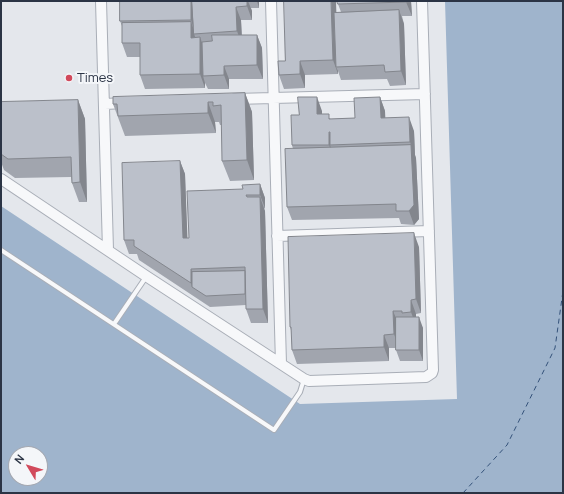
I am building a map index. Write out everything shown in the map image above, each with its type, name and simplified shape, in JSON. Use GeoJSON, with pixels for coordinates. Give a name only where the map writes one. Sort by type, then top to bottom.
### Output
{"type":"FeatureCollection","features":[{"type":"Feature","properties":{"kind":"street"},"geometry":{"type":"LineString","coordinates":[[102,1],[108,250]]}},
{"type":"Feature","properties":{"kind":"street"},"geometry":{"type":"LineString","coordinates":[[271,1],[281,364]]}},
{"type":"Feature","properties":{"kind":"street"},"geometry":{"type":"LineString","coordinates":[[1,179],[304,379],[309,381],[426,377],[432,373],[433,370],[422,1]]}},
{"type":"Feature","properties":{"kind":"street"},"geometry":{"type":"LineString","coordinates":[[227,100],[425,94]]}},
{"type":"Feature","properties":{"kind":"street"},"geometry":{"type":"LineString","coordinates":[[105,104],[135,103]]}},
{"type":"Feature","properties":{"kind":"street"},"geometry":{"type":"LineString","coordinates":[[277,236],[429,231]]}},
{"type":"Feature","properties":{"kind":"lane"},"geometry":{"type":"LineString","coordinates":[[1,250],[274,430],[300,392],[304,379]]}},
{"type":"Feature","properties":{"kind":"lane"},"geometry":{"type":"LineString","coordinates":[[114,324],[146,276]]}},
{"type":"Feature","properties":{"kind":"water"},"geometry":{"type":"Polygon","coordinates":[[[445,1],[563,1],[563,493],[1,493],[1,206],[300,404],[457,399],[445,1]]]}},
{"type":"Feature","properties":{"kind":"building"},"geometry":{"type":"Polygon","coordinates":[[[120,1],[191,1],[191,20],[120,21],[120,1]]]}},
{"type":"Feature","properties":{"kind":"building"},"geometry":{"type":"Polygon","coordinates":[[[192,1],[247,1],[247,6],[236,7],[237,31],[194,34],[192,1]]]}},
{"type":"Feature","properties":{"kind":"building"},"geometry":{"type":"Polygon","coordinates":[[[284,1],[331,1],[333,60],[300,61],[300,74],[279,75],[278,61],[285,61],[284,1]]]}},
{"type":"Feature","properties":{"kind":"building"},"geometry":{"type":"Polygon","coordinates":[[[337,1],[406,1],[406,2],[338,4],[337,1]]]}},
{"type":"Feature","properties":{"kind":"building"},"geometry":{"type":"Polygon","coordinates":[[[399,10],[401,71],[385,72],[384,65],[336,67],[334,13],[399,10]]]}},
{"type":"Feature","properties":{"kind":"building"},"geometry":{"type":"Polygon","coordinates":[[[191,22],[191,38],[200,37],[200,74],[140,75],[140,43],[122,43],[122,23],[191,22]]]}},
{"type":"Feature","properties":{"kind":"building"},"geometry":{"type":"Polygon","coordinates":[[[212,35],[257,35],[257,65],[224,66],[224,75],[203,76],[202,42],[212,41],[212,35]]]}},
{"type":"Feature","properties":{"kind":"building"},"geometry":{"type":"Polygon","coordinates":[[[245,93],[247,160],[222,161],[221,105],[213,106],[213,102],[208,102],[208,113],[118,116],[117,104],[113,104],[113,97],[245,93]]]}},
{"type":"Feature","properties":{"kind":"building"},"geometry":{"type":"Polygon","coordinates":[[[298,97],[317,97],[317,114],[329,114],[329,119],[355,118],[354,98],[380,97],[381,118],[409,117],[410,142],[330,145],[329,132],[329,145],[292,145],[291,115],[299,115],[298,97]]]}},
{"type":"Feature","properties":{"kind":"building"},"geometry":{"type":"Polygon","coordinates":[[[78,100],[80,182],[72,183],[71,157],[8,159],[1,154],[1,102],[78,100]]]}},
{"type":"Feature","properties":{"kind":"building"},"geometry":{"type":"Polygon","coordinates":[[[411,145],[414,205],[409,211],[396,211],[396,204],[287,207],[285,149],[411,145]]]}},
{"type":"Feature","properties":{"kind":"building"},"geometry":{"type":"Polygon","coordinates":[[[180,161],[183,238],[189,238],[187,191],[243,189],[242,185],[260,184],[260,195],[246,195],[247,197],[260,197],[263,309],[246,309],[245,267],[191,269],[191,283],[134,246],[134,240],[124,240],[122,163],[180,161]]]}},
{"type":"Feature","properties":{"kind":"building"},"geometry":{"type":"Polygon","coordinates":[[[414,233],[416,299],[411,300],[411,312],[402,313],[402,311],[393,311],[394,334],[384,335],[384,347],[292,350],[288,237],[414,233]]]}},
{"type":"Feature","properties":{"kind":"building"},"geometry":{"type":"Polygon","coordinates":[[[245,271],[245,294],[206,296],[192,287],[192,272],[245,271]]]}},
{"type":"Feature","properties":{"kind":"building"},"geometry":{"type":"Polygon","coordinates":[[[396,317],[419,317],[419,350],[396,350],[396,317]]]}},
{"type":"Feature","properties":{"kind":"ferry route"},"geometry":{"type":"LineString","coordinates":[[463,493],[507,445],[555,348],[563,291]]}},
{"type":"Feature","properties":{"kind":"place","name":"Times"},"geometry":{"type":"Point","coordinates":[69,78]}}]}
